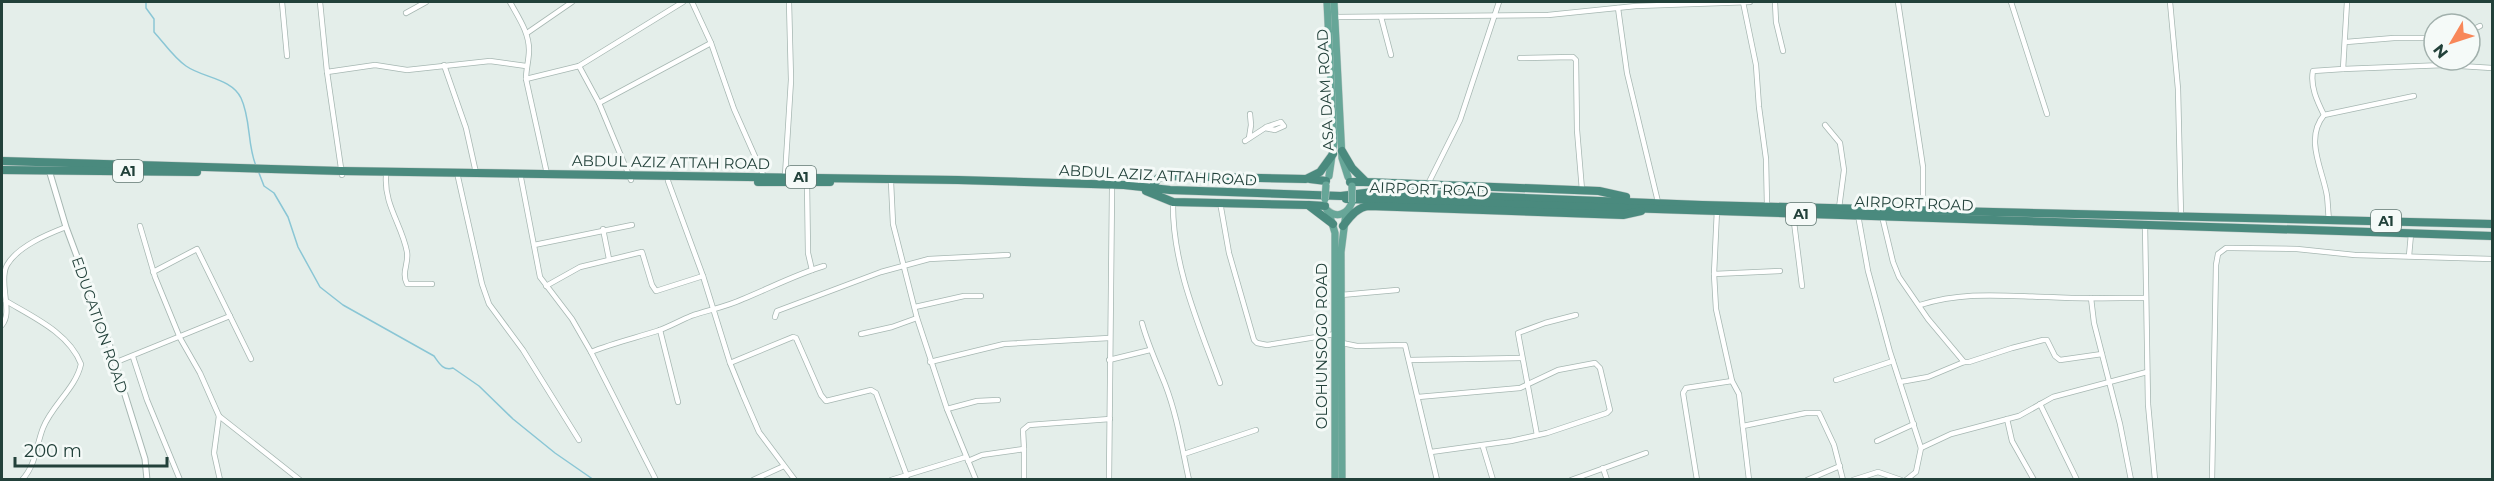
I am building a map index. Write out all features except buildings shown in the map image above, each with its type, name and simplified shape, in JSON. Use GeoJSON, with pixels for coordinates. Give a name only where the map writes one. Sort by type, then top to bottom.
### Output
{"type":"FeatureCollection","features":[{"type":"Feature","properties":{"kind":"highway"},"geometry":{"type":"LineString","coordinates":[[1306,179],[1320,172],[1338,152],[1366,182]]}},
{"type":"Feature","properties":{"kind":"highway","name":"ABDUL AZIZ ATTAH ROAD"},"geometry":{"type":"LineString","coordinates":[[2,161],[257,171],[547,174],[668,181],[765,180],[784,176],[1124,185],[1149,190]]}},
{"type":"Feature","properties":{"kind":"highway","name":"ABDUL AZIZ ATTAH ROAD"},"geometry":{"type":"LineString","coordinates":[[2,170],[257,171]]}},
{"type":"Feature","properties":{"kind":"highway","name":"ABDUL AZIZ ATTAH ROAD"},"geometry":{"type":"LineString","coordinates":[[341,173],[386,176],[765,180],[807,183],[891,182],[1338,197]]}},
{"type":"Feature","properties":{"kind":"highway"},"geometry":{"type":"LineString","coordinates":[[1326,206],[1173,202],[1149,190],[1158,178],[1165,176],[1327,181]]}},
{"type":"Feature","properties":{"kind":"highway"},"geometry":{"type":"LineString","coordinates":[[1350,182],[1599,191],[1648,205]]}},
{"type":"Feature","properties":{"kind":"highway","name":"AIRPORT ROAD"},"geometry":{"type":"LineString","coordinates":[[1338,197],[1373,192],[1882,216],[1922,214],[2181,216],[2493,224]]}},
{"type":"Feature","properties":{"kind":"highway","name":"AIRPORT ROAD"},"geometry":{"type":"LineString","coordinates":[[1648,205],[1658,202],[1767,205],[2280,231],[2493,236]]}},
{"type":"Feature","properties":{"kind":"highway"},"geometry":{"type":"LineString","coordinates":[[1308,205],[1333,224]]}},
{"type":"Feature","properties":{"kind":"highway"},"geometry":{"type":"LineString","coordinates":[[1349,207],[1623,215],[1648,205]]}},
{"type":"Feature","properties":{"kind":"highway"},"geometry":{"type":"LineString","coordinates":[[1343,226],[1351,216],[1364,207]]}},
{"type":"Feature","properties":{"kind":"main road","name":"ASA DAM ROAD"},"geometry":{"type":"LineString","coordinates":[[1327,2],[1338,152],[1350,182],[1349,207]]}},
{"type":"Feature","properties":{"kind":"main road","name":"ASA DAM ROAD"},"geometry":{"type":"LineString","coordinates":[[1326,206],[1327,181],[1338,152],[1334,2]]}},
{"type":"Feature","properties":{"kind":"main road"},"geometry":{"type":"LineString","coordinates":[[1327,181],[1337,174],[1350,182]]}},
{"type":"Feature","properties":{"kind":"main road"},"geometry":{"type":"LineString","coordinates":[[1326,206],[1337,215],[1349,207]]}},
{"type":"Feature","properties":{"kind":"main road","name":"OLOHUNSOGO ROAD"},"geometry":{"type":"LineString","coordinates":[[1326,206],[1333,224],[1338,422],[1342,480]]}},
{"type":"Feature","properties":{"kind":"main road","name":"OLOHUNSOGO ROAD"},"geometry":{"type":"LineString","coordinates":[[1335,480],[1342,343],[1343,226],[1349,207]]}},
{"type":"Feature","properties":{"kind":"street"},"geometry":{"type":"LineString","coordinates":[[282,2],[286,56]]}},
{"type":"Feature","properties":{"kind":"street"},"geometry":{"type":"LineString","coordinates":[[320,2],[341,173]]}},
{"type":"Feature","properties":{"kind":"street"},"geometry":{"type":"LineString","coordinates":[[406,13],[426,2]]}},
{"type":"Feature","properties":{"kind":"street"},"geometry":{"type":"LineString","coordinates":[[510,2],[527,33],[529,50],[526,79],[547,174]]}},
{"type":"Feature","properties":{"kind":"street"},"geometry":{"type":"LineString","coordinates":[[527,33],[572,2]]}},
{"type":"Feature","properties":{"kind":"street"},"geometry":{"type":"LineString","coordinates":[[526,79],[579,66],[683,2]]}},
{"type":"Feature","properties":{"kind":"street"},"geometry":{"type":"LineString","coordinates":[[692,2],[711,43],[734,109],[765,180]]}},
{"type":"Feature","properties":{"kind":"street"},"geometry":{"type":"LineString","coordinates":[[784,176],[791,80],[789,2]]}},
{"type":"Feature","properties":{"kind":"street"},"geometry":{"type":"LineString","coordinates":[[1426,186],[1460,120],[1499,2]]}},
{"type":"Feature","properties":{"kind":"street"},"geometry":{"type":"LineString","coordinates":[[1743,2],[1756,65],[1766,159],[1767,205]]}},
{"type":"Feature","properties":{"kind":"street"},"geometry":{"type":"LineString","coordinates":[[1335,17],[1548,15],[1636,4],[1750,2]]}},
{"type":"Feature","properties":{"kind":"street"},"geometry":{"type":"LineString","coordinates":[[1774,2],[1783,51]]}},
{"type":"Feature","properties":{"kind":"street"},"geometry":{"type":"LineString","coordinates":[[1898,2],[1923,166],[1922,214]]}},
{"type":"Feature","properties":{"kind":"street"},"geometry":{"type":"LineString","coordinates":[[2011,2],[2047,114]]}},
{"type":"Feature","properties":{"kind":"street"},"geometry":{"type":"LineString","coordinates":[[2170,2],[2178,89],[2181,216]]}},
{"type":"Feature","properties":{"kind":"street"},"geometry":{"type":"LineString","coordinates":[[2343,69],[2347,2]]}},
{"type":"Feature","properties":{"kind":"street"},"geometry":{"type":"LineString","coordinates":[[1618,8],[1621,40],[1658,202]]}},
{"type":"Feature","properties":{"kind":"street"},"geometry":{"type":"LineString","coordinates":[[1382,17],[1391,55]]}},
{"type":"Feature","properties":{"kind":"street"},"geometry":{"type":"LineString","coordinates":[[2346,42],[2422,38]]}},
{"type":"Feature","properties":{"kind":"street"},"geometry":{"type":"LineString","coordinates":[[599,102],[711,43]]}},
{"type":"Feature","properties":{"kind":"street"},"geometry":{"type":"LineString","coordinates":[[1520,58],[1572,57],[1576,60],[1577,130],[1582,190]]}},
{"type":"Feature","properties":{"kind":"street"},"geometry":{"type":"LineString","coordinates":[[327,72],[375,65],[407,69],[490,61],[526,66]]}},
{"type":"Feature","properties":{"kind":"street"},"geometry":{"type":"LineString","coordinates":[[444,65],[466,128],[476,173]]}},
{"type":"Feature","properties":{"kind":"street"},"geometry":{"type":"LineString","coordinates":[[2324,115],[2315,92],[2313,71],[2445,65],[2493,68]]}},
{"type":"Feature","properties":{"kind":"street"},"geometry":{"type":"LineString","coordinates":[[579,66],[599,102],[631,178]]}},
{"type":"Feature","properties":{"kind":"street"},"geometry":{"type":"LineString","coordinates":[[2329,220],[2327,196],[2315,140],[2316,125],[2324,115],[2414,96]]}},
{"type":"Feature","properties":{"kind":"street"},"geometry":{"type":"LineString","coordinates":[[1250,114],[1251,125],[1247,139],[1265,128]]}},
{"type":"Feature","properties":{"kind":"street"},"geometry":{"type":"LineString","coordinates":[[1825,125],[1840,143],[1844,170],[1839,208]]}},
{"type":"Feature","properties":{"kind":"street","name":"EDUCATION ROAD"},"geometry":{"type":"LineString","coordinates":[[46,162],[145,459],[147,480]]}},
{"type":"Feature","properties":{"kind":"street"},"geometry":{"type":"LineString","coordinates":[[386,176],[386,197],[407,255],[404,270],[407,284],[432,284]]}},
{"type":"Feature","properties":{"kind":"street"},"geometry":{"type":"LineString","coordinates":[[458,177],[482,284],[489,304],[524,350],[579,440]]}},
{"type":"Feature","properties":{"kind":"street"},"geometry":{"type":"LineString","coordinates":[[521,178],[537,266],[546,286],[572,319],[591,352],[656,480]]}},
{"type":"Feature","properties":{"kind":"street"},"geometry":{"type":"LineString","coordinates":[[668,181],[703,276],[730,363],[759,432],[795,480]]}},
{"type":"Feature","properties":{"kind":"street"},"geometry":{"type":"LineString","coordinates":[[891,182],[893,224],[917,318],[947,409],[976,480]]}},
{"type":"Feature","properties":{"kind":"street"},"geometry":{"type":"LineString","coordinates":[[807,183],[808,253],[812,270]]}},
{"type":"Feature","properties":{"kind":"street"},"geometry":{"type":"LineString","coordinates":[[1109,480],[1112,190]]}},
{"type":"Feature","properties":{"kind":"street"},"geometry":{"type":"LineString","coordinates":[[1173,202],[1174,234],[1180,264],[1220,383]]}},
{"type":"Feature","properties":{"kind":"street"},"geometry":{"type":"LineString","coordinates":[[1220,202],[1229,253],[1254,340],[1267,345],[1335,333]]}},
{"type":"Feature","properties":{"kind":"street"},"geometry":{"type":"LineString","coordinates":[[1717,210],[1714,274],[1716,309],[1732,381],[1739,394],[1749,480]]}},
{"type":"Feature","properties":{"kind":"street"},"geometry":{"type":"LineString","coordinates":[[1793,213],[1802,286]]}},
{"type":"Feature","properties":{"kind":"street"},"geometry":{"type":"LineString","coordinates":[[1858,215],[1868,271],[1893,361],[1921,448],[1916,472],[1906,480]]}},
{"type":"Feature","properties":{"kind":"street"},"geometry":{"type":"LineString","coordinates":[[1882,216],[1899,277],[1928,319],[1964,362]]}},
{"type":"Feature","properties":{"kind":"street"},"geometry":{"type":"LineString","coordinates":[[2145,224],[2147,372],[2155,480]]}},
{"type":"Feature","properties":{"kind":"street"},"geometry":{"type":"LineString","coordinates":[[534,245],[603,229],[632,225]]}},
{"type":"Feature","properties":{"kind":"street"},"geometry":{"type":"LineString","coordinates":[[140,226],[153,272],[180,338],[201,372],[219,416],[300,480]]}},
{"type":"Feature","properties":{"kind":"street"},"geometry":{"type":"LineString","coordinates":[[2,325],[6,318],[5,274],[8,264],[39,238],[66,227]]}},
{"type":"Feature","properties":{"kind":"street"},"geometry":{"type":"LineString","coordinates":[[603,229],[609,259]]}},
{"type":"Feature","properties":{"kind":"street"},"geometry":{"type":"LineString","coordinates":[[2409,256],[2411,234]]}},
{"type":"Feature","properties":{"kind":"street"},"geometry":{"type":"LineString","coordinates":[[2212,480],[2218,254],[2226,248],[2297,249],[2355,255],[2493,259]]}},
{"type":"Feature","properties":{"kind":"street"},"geometry":{"type":"LineString","coordinates":[[153,272],[196,249],[251,359]]}},
{"type":"Feature","properties":{"kind":"street"},"geometry":{"type":"LineString","coordinates":[[546,286],[580,267],[644,252],[652,285],[656,291],[703,276]]}},
{"type":"Feature","properties":{"kind":"street"},"geometry":{"type":"LineString","coordinates":[[775,317],[777,311],[903,265],[942,256],[1008,255]]}},
{"type":"Feature","properties":{"kind":"street"},"geometry":{"type":"LineString","coordinates":[[591,352],[613,343],[660,330],[824,266]]}},
{"type":"Feature","properties":{"kind":"street"},"geometry":{"type":"LineString","coordinates":[[1714,274],[1779,271]]}},
{"type":"Feature","properties":{"kind":"street"},"geometry":{"type":"LineString","coordinates":[[1341,295],[1397,290]]}},
{"type":"Feature","properties":{"kind":"street"},"geometry":{"type":"LineString","coordinates":[[1920,305],[1939,299],[1984,294],[2145,298]]}},
{"type":"Feature","properties":{"kind":"street"},"geometry":{"type":"LineString","coordinates":[[915,308],[964,296],[981,296]]}},
{"type":"Feature","properties":{"kind":"street"},"geometry":{"type":"LineString","coordinates":[[2091,298],[2094,323],[2110,383],[2131,480]]}},
{"type":"Feature","properties":{"kind":"street"},"geometry":{"type":"LineString","coordinates":[[6,301],[66,341],[77,354],[81,364],[72,385],[66,390],[44,426],[34,462],[22,480]]}},
{"type":"Feature","properties":{"kind":"street"},"geometry":{"type":"LineString","coordinates":[[1537,435],[1518,337],[1521,331],[1576,315]]}},
{"type":"Feature","properties":{"kind":"street"},"geometry":{"type":"LineString","coordinates":[[114,363],[134,357],[230,316]]}},
{"type":"Feature","properties":{"kind":"street"},"geometry":{"type":"LineString","coordinates":[[861,334],[917,318]]}},
{"type":"Feature","properties":{"kind":"street"},"geometry":{"type":"LineString","coordinates":[[1142,323],[1178,424],[1189,480]]}},
{"type":"Feature","properties":{"kind":"street"},"geometry":{"type":"LineString","coordinates":[[660,330],[678,402]]}},
{"type":"Feature","properties":{"kind":"street"},"geometry":{"type":"LineString","coordinates":[[730,363],[792,337],[796,338],[826,402],[871,390],[876,393],[907,476]]}},
{"type":"Feature","properties":{"kind":"street"},"geometry":{"type":"LineString","coordinates":[[930,362],[1004,344],[1109,338]]}},
{"type":"Feature","properties":{"kind":"street"},"geometry":{"type":"LineString","coordinates":[[1900,382],[1928,377],[1964,362],[2047,340],[2055,356],[2060,360],[2102,354]]}},
{"type":"Feature","properties":{"kind":"street"},"geometry":{"type":"LineString","coordinates":[[1342,343],[1357,346],[1405,345],[1437,480]]}},
{"type":"Feature","properties":{"kind":"street"},"geometry":{"type":"LineString","coordinates":[[1109,360],[1150,350]]}},
{"type":"Feature","properties":{"kind":"street"},"geometry":{"type":"LineString","coordinates":[[134,357],[147,400],[180,480]]}},
{"type":"Feature","properties":{"kind":"street"},"geometry":{"type":"LineString","coordinates":[[1409,360],[1522,358]]}},
{"type":"Feature","properties":{"kind":"street"},"geometry":{"type":"LineString","coordinates":[[1836,380],[1893,361]]}},
{"type":"Feature","properties":{"kind":"street"},"geometry":{"type":"LineString","coordinates":[[1418,397],[1527,386],[1558,370],[1595,363],[1600,368],[1610,406],[1607,413],[1537,435],[1483,447],[1431,452]]}},
{"type":"Feature","properties":{"kind":"street"},"geometry":{"type":"LineString","coordinates":[[1921,448],[1951,434],[2019,416],[2053,397],[2147,372]]}},
{"type":"Feature","properties":{"kind":"street"},"geometry":{"type":"LineString","coordinates":[[1697,480],[1683,393],[1686,388],[1732,381]]}},
{"type":"Feature","properties":{"kind":"street"},"geometry":{"type":"LineString","coordinates":[[947,409],[977,401],[998,400]]}},
{"type":"Feature","properties":{"kind":"street"},"geometry":{"type":"LineString","coordinates":[[2040,404],[2077,480]]}},
{"type":"Feature","properties":{"kind":"street"},"geometry":{"type":"LineString","coordinates":[[1743,426],[1806,413],[1819,413],[1830,435],[1843,480]]}},
{"type":"Feature","properties":{"kind":"street"},"geometry":{"type":"LineString","coordinates":[[219,416],[214,453],[220,480]]}},
{"type":"Feature","properties":{"kind":"street"},"geometry":{"type":"LineString","coordinates":[[1024,480],[1023,430],[1029,425],[1110,419]]}},
{"type":"Feature","properties":{"kind":"street"},"geometry":{"type":"LineString","coordinates":[[2007,419],[2012,441],[2034,480]]}},
{"type":"Feature","properties":{"kind":"street"},"geometry":{"type":"LineString","coordinates":[[1877,441],[1914,424]]}},
{"type":"Feature","properties":{"kind":"street"},"geometry":{"type":"LineString","coordinates":[[1184,454],[1256,430]]}},
{"type":"Feature","properties":{"kind":"street"},"geometry":{"type":"LineString","coordinates":[[1483,447],[1493,480]]}},
{"type":"Feature","properties":{"kind":"street"},"geometry":{"type":"LineString","coordinates":[[891,480],[982,455],[1024,449]]}},
{"type":"Feature","properties":{"kind":"street"},"geometry":{"type":"LineString","coordinates":[[1571,480],[1646,453]]}},
{"type":"Feature","properties":{"kind":"street"},"geometry":{"type":"LineString","coordinates":[[753,480],[784,466]]}},
{"type":"Feature","properties":{"kind":"street"},"geometry":{"type":"LineString","coordinates":[[1807,480],[1840,466]]}},
{"type":"Feature","properties":{"kind":"street"},"geometry":{"type":"LineString","coordinates":[[1603,468],[1607,480]]}},
{"type":"Feature","properties":{"kind":"street"},"geometry":{"type":"LineString","coordinates":[[1853,480],[1878,472],[1901,480]]}},
{"type":"Feature","properties":{"kind":"waterway"},"geometry":{"type":"LineString","coordinates":[[146,2],[146,8],[154,19],[154,32],[177,59],[193,70],[231,86],[241,98],[256,166]]}},
{"type":"Feature","properties":{"kind":"waterway"},"geometry":{"type":"LineString","coordinates":[[259,173],[264,186],[274,193],[288,217],[298,247],[320,287],[343,305],[434,356],[444,367],[453,368],[479,386],[513,419],[555,453],[594,480]]}}]}
